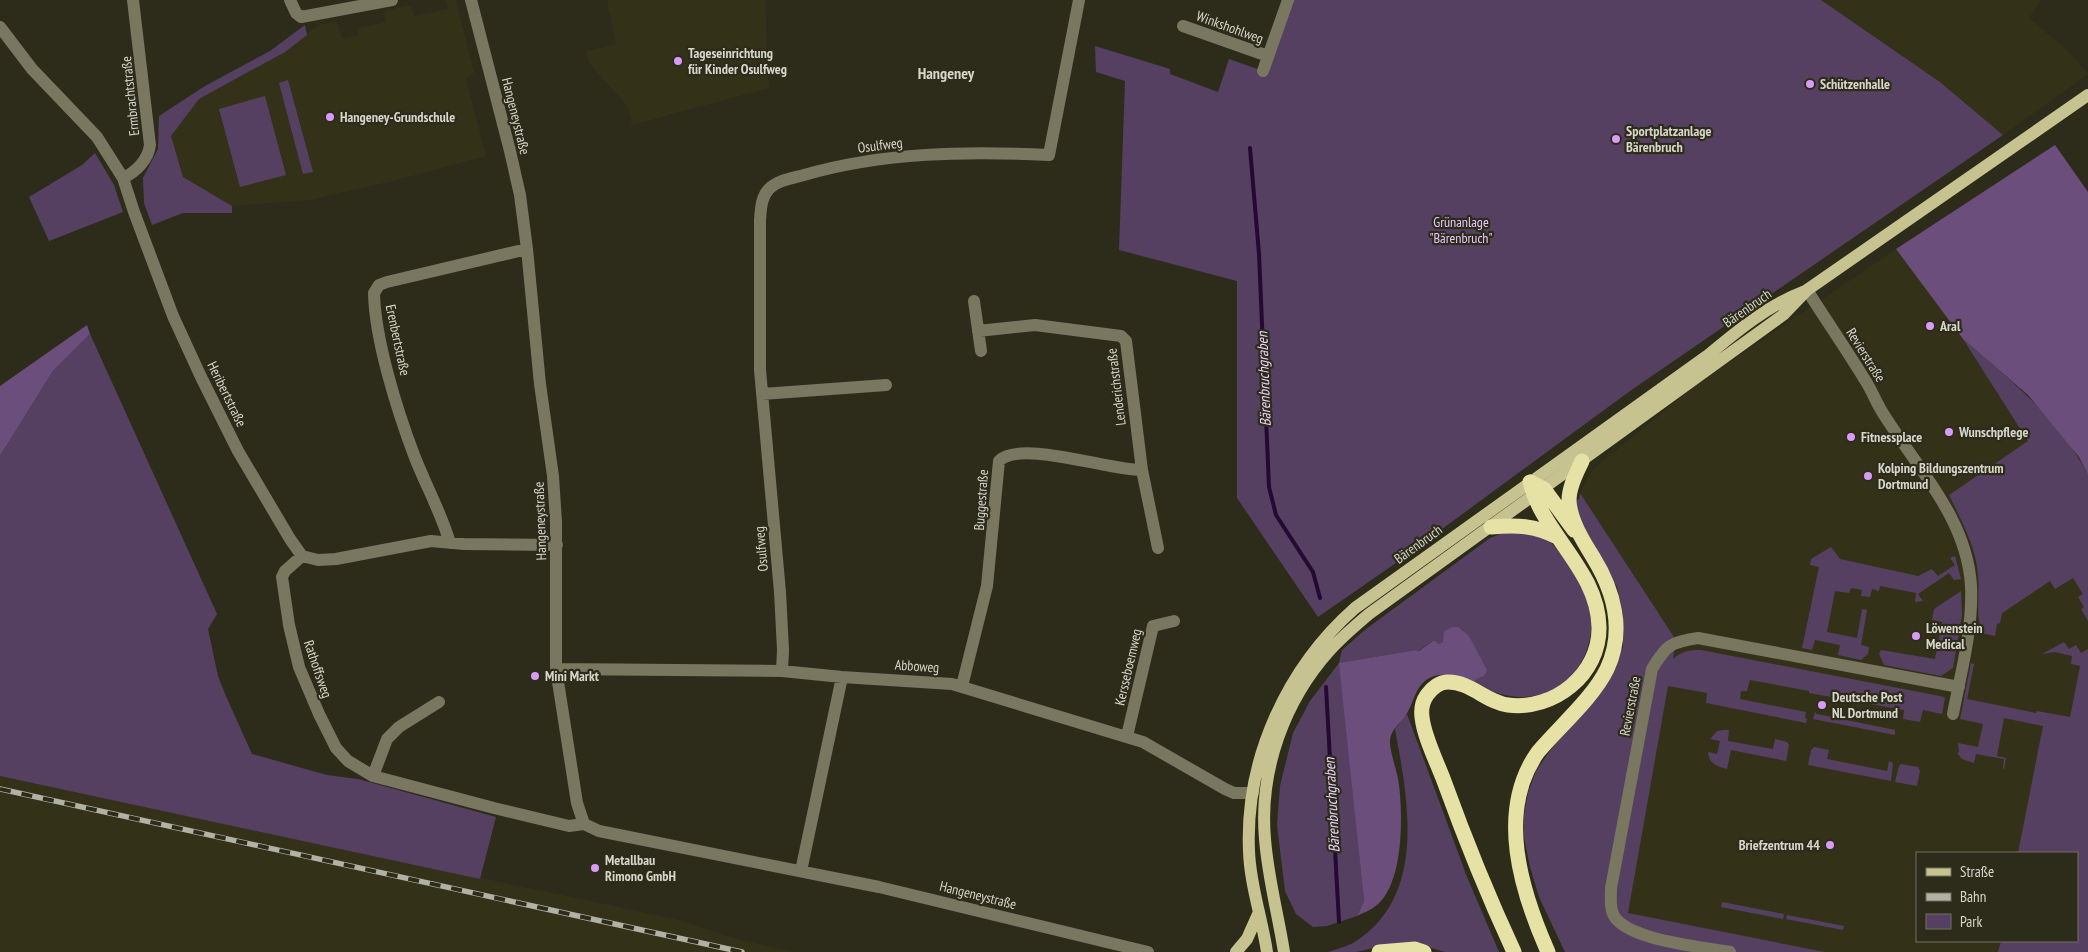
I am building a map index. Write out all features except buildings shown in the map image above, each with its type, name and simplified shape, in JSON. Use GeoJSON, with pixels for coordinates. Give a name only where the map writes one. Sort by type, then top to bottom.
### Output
{"type":"FeatureCollection","features":[{"type":"Feature","properties":{"kind":"highway"},"geometry":{"type":"LineString","coordinates":[[1548,952],[1534,919],[1521,874],[1516,832],[1519,790],[1530,764],[1600,681],[1612,655],[1617,621],[1614,603],[1604,578],[1583,540],[1569,502],[1574,479],[1582,461]]}},
{"type":"Feature","properties":{"kind":"highway"},"geometry":{"type":"LineString","coordinates":[[1536,489],[1583,540]]}},
{"type":"Feature","properties":{"kind":"highway"},"geometry":{"type":"LineString","coordinates":[[1514,952],[1460,823],[1427,734],[1422,718],[1422,706],[1426,696],[1432,689],[1448,682],[1472,688],[1488,699],[1506,705],[1525,705],[1555,697],[1576,681],[1585,670],[1597,644],[1598,612],[1584,577],[1558,538],[1536,489]]}},
{"type":"Feature","properties":{"kind":"highway"},"geometry":{"type":"LineString","coordinates":[[1491,527],[1522,525],[1546,531],[1558,538]]}},
{"type":"Feature","properties":{"kind":"highway"},"geometry":{"type":"LineString","coordinates":[[1379,952],[1415,949],[1424,952]]}},
{"type":"Feature","properties":{"kind":"main road","name":"Bärenbruch"},"geometry":{"type":"LineString","coordinates":[[1267,952],[1249,853],[1249,824],[1253,793],[1262,754],[1272,724],[1285,695],[1306,661],[1326,635],[1355,608],[1536,489],[1582,461],[1783,315],[1807,290],[2088,95]]}},
{"type":"Feature","properties":{"kind":"main road","name":"Bärenbruch"},"geometry":{"type":"LineString","coordinates":[[1284,952],[1269,870],[1264,814],[1268,778],[1276,743],[1290,710],[1315,668],[1330,649],[1369,614],[1491,527],[1536,489],[1769,308],[1807,290]]}},
{"type":"Feature","properties":{"kind":"main road"},"geometry":{"type":"LineString","coordinates":[[1236,952],[1248,939],[1259,912]]}},
{"type":"Feature","properties":{"kind":"street","name":"Ermbrachtstraße"},"geometry":{"type":"LineString","coordinates":[[123,178],[134,173],[149,153],[150,146],[133,0]]}},
{"type":"Feature","properties":{"kind":"street"},"geometry":{"type":"LineString","coordinates":[[290,0],[296,13],[301,17],[392,0]]}},
{"type":"Feature","properties":{"kind":"street","name":"Hangeneystraße"},"geometry":{"type":"LineString","coordinates":[[471,0],[520,195],[540,384],[553,476],[556,545],[556,668],[577,804],[584,824],[599,831],[879,887],[1148,952]]}},
{"type":"Feature","properties":{"kind":"street","name":"Osulfweg"},"geometry":{"type":"LineString","coordinates":[[782,671],[783,650],[780,592],[762,394],[760,220],[762,200],[771,187],[781,182],[831,167],[883,159],[984,152],[1049,155],[1079,0]]}},
{"type":"Feature","properties":{"kind":"street","name":"Winkshohlweg"},"geometry":{"type":"LineString","coordinates":[[1263,71],[1288,0]]}},
{"type":"Feature","properties":{"kind":"street","name":"Heribertstraße"},"geometry":{"type":"LineString","coordinates":[[0,26],[32,69],[97,137],[123,178],[173,316],[201,377],[238,451],[302,556]]}},
{"type":"Feature","properties":{"kind":"street","name":"Winkshohlweg"},"geometry":{"type":"LineString","coordinates":[[1183,26],[1268,56]]}},
{"type":"Feature","properties":{"kind":"street","name":"Erenbertstraße"},"geometry":{"type":"LineString","coordinates":[[450,543],[398,410],[379,333],[374,292],[380,285],[387,282],[527,249]]}},
{"type":"Feature","properties":{"kind":"street","name":"Revierstraße"},"geometry":{"type":"LineString","coordinates":[[1807,290],[1866,381],[1881,410],[1949,512],[1962,543],[1967,559],[1971,586],[1969,634],[1953,714]]}},
{"type":"Feature","properties":{"kind":"street"},"geometry":{"type":"LineString","coordinates":[[974,300],[981,351]]}},
{"type":"Feature","properties":{"kind":"street","name":"Lenderichstraße"},"geometry":{"type":"LineString","coordinates":[[978,331],[1035,325],[1121,336],[1126,341],[1142,470],[1159,548]]}},
{"type":"Feature","properties":{"kind":"street"},"geometry":{"type":"LineString","coordinates":[[762,394],[886,385]]}},
{"type":"Feature","properties":{"kind":"street","name":"Buggestraße"},"geometry":{"type":"LineString","coordinates":[[962,686],[987,586],[999,461],[1004,456],[1012,453],[1047,455],[1082,459],[1128,470],[1142,470]]}},
{"type":"Feature","properties":{"kind":"street"},"geometry":{"type":"LineString","coordinates":[[302,556],[318,560],[336,560],[431,541],[556,545]]}},
{"type":"Feature","properties":{"kind":"street","name":"Rathoffsweg"},"geometry":{"type":"LineString","coordinates":[[302,556],[285,571],[282,578],[289,625],[299,666],[319,714],[336,748],[354,766],[373,776],[494,808],[570,826],[584,824]]}},
{"type":"Feature","properties":{"kind":"street","name":"Kersseboemweg"},"geometry":{"type":"LineString","coordinates":[[1127,736],[1153,626],[1174,621]]}},
{"type":"Feature","properties":{"kind":"street","name":"Revierstraße"},"geometry":{"type":"LineString","coordinates":[[1730,952],[1648,936],[1626,928],[1617,920],[1612,912],[1610,888],[1652,669],[1662,652],[1676,641],[1698,638],[1958,687]]}},
{"type":"Feature","properties":{"kind":"street","name":"Abboweg"},"geometry":{"type":"LineString","coordinates":[[556,668],[782,671],[842,678],[940,682],[962,686],[1127,736],[1143,742],[1225,789],[1234,793],[1253,793]]}},
{"type":"Feature","properties":{"kind":"street"},"geometry":{"type":"LineString","coordinates":[[801,871],[842,678]]}},
{"type":"Feature","properties":{"kind":"street"},"geometry":{"type":"LineString","coordinates":[[373,776],[387,739],[399,727],[439,702]]}},
{"type":"Feature","properties":{"kind":"shaded area","name":"Hangeney-Grundschule"},"geometry":{"type":"Polygon","coordinates":[[[446,0],[456,0],[474,73],[466,79],[486,156],[397,180],[309,200],[232,206],[183,177],[171,136],[199,99],[285,52],[318,25],[337,22],[342,39],[359,35],[358,28],[386,22],[384,11],[411,5],[414,16],[448,9],[446,0]]]}},
{"type":"Feature","properties":{"kind":"shaded area","name":"Tageseinrichtung für Kinder Osulfweg"},"geometry":{"type":"Polygon","coordinates":[[[607,0],[765,0],[769,88],[632,125],[628,107],[589,63],[586,51],[616,44],[607,0]]]}},
{"type":"Feature","properties":{"kind":"shaded area"},"geometry":{"type":"Polygon","coordinates":[[[1821,0],[2041,0],[2029,18],[2067,50],[2088,74],[2003,135],[1940,82],[1821,0]]]}},
{"type":"Feature","properties":{"kind":"shaded area"},"geometry":{"type":"Polygon","coordinates":[[[2055,145],[2088,192],[2088,475],[2079,457],[2028,395],[1963,339],[1896,249],[2055,145]]]}},
{"type":"Feature","properties":{"kind":"shaded area"},"geometry":{"type":"Polygon","coordinates":[[[1896,249],[1963,339],[2029,441],[1949,495],[1968,535],[1978,574],[1979,623],[2067,567],[2088,600],[2088,652],[2071,720],[2018,852],[1916,852],[1916,942],[2001,942],[1998,952],[1825,952],[1627,913],[1676,640],[1580,493],[1592,470],[1696,385],[1896,249]]]}},
{"type":"Feature","properties":{"kind":"shaded area"},"geometry":{"type":"Polygon","coordinates":[[[87,325],[90,334],[53,371],[0,456],[0,386],[87,325]]]}},
{"type":"Feature","properties":{"kind":"shaded area"},"geometry":{"type":"Polygon","coordinates":[[[1458,627],[1469,636],[1487,670],[1484,676],[1476,679],[1474,682],[1451,675],[1429,678],[1422,683],[1406,715],[1392,733],[1390,744],[1398,780],[1401,813],[1400,846],[1397,863],[1388,892],[1380,902],[1357,916],[1364,901],[1339,663],[1415,650],[1419,651],[1434,640],[1439,644],[1443,642],[1444,631],[1458,627]]]}},
{"type":"Feature","properties":{"kind":"shaded area"},"geometry":{"type":"Polygon","coordinates":[[[0,776],[675,919],[737,939],[793,952],[0,952],[0,776]]]}},
{"type":"Feature","properties":{"kind":"green space","name":"Grünanlage \"Bärenbruch\""},"geometry":{"type":"Polygon","coordinates":[[[1288,0],[1821,0],[1940,82],[2003,135],[1630,391],[1393,565],[1318,617],[1237,498],[1237,281],[1119,250],[1125,81],[1096,72],[1095,46],[1170,69],[1170,74],[1218,92],[1229,59],[1263,71],[1288,0]]]}},
{"type":"Feature","properties":{"kind":"green space"},"geometry":{"type":"Polygon","coordinates":[[[305,25],[307,35],[285,52],[199,99],[171,136],[183,177],[232,206],[232,213],[183,213],[152,225],[144,203],[143,178],[158,149],[159,116],[205,86],[270,51],[305,25]]]}},
{"type":"Feature","properties":{"kind":"green space"},"geometry":{"type":"Polygon","coordinates":[[[288,80],[313,172],[303,174],[279,83],[288,80]]]}},
{"type":"Feature","properties":{"kind":"green space"},"geometry":{"type":"Polygon","coordinates":[[[265,96],[286,175],[240,187],[219,109],[265,96]]]}},
{"type":"Feature","properties":{"kind":"green space"},"geometry":{"type":"Polygon","coordinates":[[[95,153],[114,185],[123,212],[49,241],[29,197],[82,165],[95,153]]]}},
{"type":"Feature","properties":{"kind":"green space"},"geometry":{"type":"Polygon","coordinates":[[[90,334],[217,614],[208,629],[218,676],[252,754],[327,775],[358,779],[496,817],[480,879],[0,776],[0,456],[53,371],[90,334]]]}},
{"type":"Feature","properties":{"kind":"green space"},"geometry":{"type":"Polygon","coordinates":[[[1963,339],[2015,385],[2048,418],[2063,436],[2088,475],[2088,621],[2081,609],[2084,607],[2078,597],[2083,594],[2073,578],[2055,589],[2050,581],[2002,613],[2000,623],[1997,624],[1995,636],[1982,633],[1978,612],[1977,565],[1967,534],[1949,495],[2028,441],[1963,339]]]}},
{"type":"Feature","properties":{"kind":"green space"},"geometry":{"type":"Polygon","coordinates":[[[1580,493],[1676,640],[1673,659],[1679,654],[1701,650],[1945,697],[1942,714],[1923,710],[1920,722],[1903,719],[1904,710],[1750,680],[1747,691],[1741,691],[1740,699],[1806,712],[1806,723],[1706,703],[1707,693],[1668,686],[1628,913],[1825,952],[1565,952],[1539,897],[1530,867],[1524,837],[1524,815],[1528,793],[1536,771],[1549,752],[1610,678],[1623,647],[1623,613],[1617,587],[1577,515],[1575,499],[1579,500],[1580,493]]]}},
{"type":"Feature","properties":{"kind":"green space"},"geometry":{"type":"Polygon","coordinates":[[[1508,531],[1544,537],[1561,554],[1583,588],[1588,597],[1592,620],[1590,639],[1584,656],[1575,671],[1563,683],[1548,692],[1530,697],[1501,694],[1474,682],[1474,647],[1469,636],[1444,631],[1444,642],[1439,644],[1434,640],[1418,651],[1340,663],[1364,901],[1357,916],[1327,926],[1313,927],[1296,914],[1285,891],[1277,825],[1280,786],[1293,733],[1310,701],[1339,663],[1342,650],[1366,629],[1490,538],[1508,531]]]}},
{"type":"Feature","properties":{"kind":"green space"},"geometry":{"type":"Polygon","coordinates":[[[1831,547],[1840,559],[1918,576],[1932,569],[1938,576],[1955,565],[1950,558],[1955,556],[1961,579],[1954,580],[1949,573],[1918,594],[1923,601],[1915,602],[1916,593],[1880,586],[1879,591],[1872,589],[1870,597],[1861,596],[1862,590],[1851,588],[1849,593],[1835,591],[1827,632],[1857,638],[1862,609],[1867,610],[1861,645],[1869,647],[1868,654],[1861,660],[1838,655],[1840,645],[1815,640],[1812,650],[1802,648],[1819,567],[1810,565],[1811,559],[1831,547]]]}},
{"type":"Feature","properties":{"kind":"green space"},"geometry":{"type":"Polygon","coordinates":[[[1961,591],[1962,615],[1953,668],[1941,676],[1884,665],[1879,654],[1881,650],[1935,659],[1942,622],[1932,620],[1934,609],[1961,591]]]}},
{"type":"Feature","properties":{"kind":"green space"},"geometry":{"type":"Polygon","coordinates":[[[2064,642],[2069,649],[2076,645],[2081,653],[2088,649],[2088,952],[1998,952],[2001,942],[2078,942],[2078,852],[2018,852],[2043,726],[2004,718],[1997,756],[2006,758],[2004,769],[2004,759],[1976,754],[1974,763],[1962,759],[1957,753],[1959,752],[1958,743],[1978,747],[1983,724],[1960,719],[1971,663],[1974,664],[1967,699],[2036,713],[2037,711],[2070,717],[2080,666],[2071,664],[2072,656],[2055,652],[2042,654],[2064,642]]]}},
{"type":"Feature","properties":{"kind":"green space"},"geometry":{"type":"Polygon","coordinates":[[[1815,712],[1817,714],[1895,730],[1895,735],[1813,719],[1815,712]]]}},
{"type":"Feature","properties":{"kind":"green space"},"geometry":{"type":"Polygon","coordinates":[[[1407,714],[1467,877],[1499,952],[1445,952],[1417,944],[1390,944],[1356,952],[1328,952],[1353,943],[1377,924],[1393,900],[1403,874],[1407,845],[1407,816],[1395,729],[1407,714]]]}},
{"type":"Feature","properties":{"kind":"green space"},"geometry":{"type":"Polygon","coordinates":[[[1729,730],[1728,741],[1773,749],[1775,739],[1787,742],[1789,745],[1786,761],[1731,750],[1727,769],[1717,765],[1712,762],[1708,752],[1717,754],[1720,741],[1710,739],[1717,731],[1729,730]]]}},
{"type":"Feature","properties":{"kind":"green space"},"geometry":{"type":"Polygon","coordinates":[[[1814,747],[1829,750],[1827,759],[1887,771],[1889,761],[1893,763],[1891,781],[1808,765],[1811,750],[1814,747]]]}},
{"type":"Feature","properties":{"kind":"green space"},"geometry":{"type":"Polygon","coordinates":[[[1901,764],[1918,767],[1920,771],[1917,786],[1895,782],[1901,764]]]}},
{"type":"Feature","properties":{"kind":"green space"},"geometry":{"type":"Polygon","coordinates":[[[1722,902],[1784,914],[1783,919],[1721,907],[1722,902]]]}},
{"type":"Feature","properties":{"kind":"green space"},"geometry":{"type":"Polygon","coordinates":[[[1787,915],[1844,926],[1843,930],[1786,919],[1787,915]]]}},
{"type":"Feature","properties":{"kind":"waterway","name":"Bärenbruchgraben"},"geometry":{"type":"LineString","coordinates":[[1250,148],[1259,254],[1269,487],[1276,515],[1313,572],[1320,598]]}},
{"type":"Feature","properties":{"kind":"waterway","name":"Bärenbruchgraben"},"geometry":{"type":"LineString","coordinates":[[1326,687],[1339,922]]}},
{"type":"Feature","properties":{"kind":"railway"},"geometry":{"type":"LineString","coordinates":[[0,789],[742,952]]}},
{"type":"Feature","properties":{"kind":"place","name":"Tageseinrichtung für Kinder Osulfweg"},"geometry":{"type":"Point","coordinates":[678,61]}},
{"type":"Feature","properties":{"kind":"place","name":"Schützenhalle"},"geometry":{"type":"Point","coordinates":[1810,84]}},
{"type":"Feature","properties":{"kind":"place","name":"Hangeney-Grundschule"},"geometry":{"type":"Point","coordinates":[330,117]}},
{"type":"Feature","properties":{"kind":"place","name":"Sportplatzanlage Bärenbruch"},"geometry":{"type":"Point","coordinates":[1616,139]}},
{"type":"Feature","properties":{"kind":"place","name":"Aral"},"geometry":{"type":"Point","coordinates":[1930,326]}},
{"type":"Feature","properties":{"kind":"place","name":"Wunschpflege"},"geometry":{"type":"Point","coordinates":[1949,432]}},
{"type":"Feature","properties":{"kind":"place","name":"Fitnessplace"},"geometry":{"type":"Point","coordinates":[1851,437]}},
{"type":"Feature","properties":{"kind":"place","name":"Kolping Bildungszentrum Dortmund"},"geometry":{"type":"Point","coordinates":[1868,476]}},
{"type":"Feature","properties":{"kind":"place","name":"Löwenstein Medical"},"geometry":{"type":"Point","coordinates":[1916,636]}},
{"type":"Feature","properties":{"kind":"place","name":"Mini Markt"},"geometry":{"type":"Point","coordinates":[535,676]}},
{"type":"Feature","properties":{"kind":"place","name":"Deutsche Post NL Dortmund"},"geometry":{"type":"Point","coordinates":[1822,705]}},
{"type":"Feature","properties":{"kind":"place","name":"Briefzentrum 44"},"geometry":{"type":"Point","coordinates":[1830,845]}},
{"type":"Feature","properties":{"kind":"place","name":"Metallbau Rimono GmbH"},"geometry":{"type":"Point","coordinates":[595,868]}},
{"type":"Feature","properties":{"kind":"district","name":"Hangeney"},"geometry":{"type":"Point","coordinates":[946,73]}}]}
